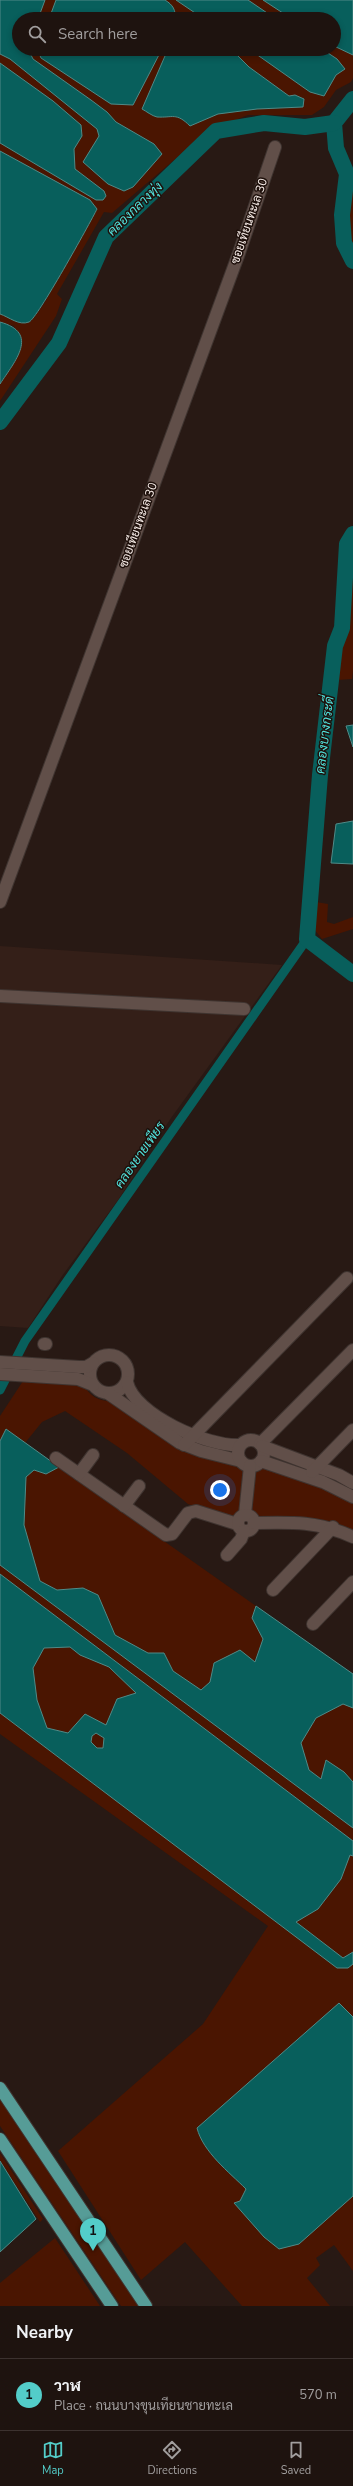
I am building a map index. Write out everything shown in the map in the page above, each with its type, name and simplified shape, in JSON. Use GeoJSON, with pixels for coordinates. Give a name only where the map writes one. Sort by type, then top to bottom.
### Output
{"type":"FeatureCollection","features":[{"type":"Feature","properties":{"kind":"main road"},"geometry":{"type":"LineString","coordinates":[[0,2088],[146,2306]]}},
{"type":"Feature","properties":{"kind":"main road"},"geometry":{"type":"LineString","coordinates":[[0,2139],[112,2306]]}},
{"type":"Feature","properties":{"kind":"street","name":"ซอยเทียนทะเล 30"},"geometry":{"type":"LineString","coordinates":[[0,902],[239,253],[274,147]]}},
{"type":"Feature","properties":{"kind":"street"},"geometry":{"type":"LineString","coordinates":[[0,996],[244,1009]]}},
{"type":"Feature","properties":{"kind":"street"},"geometry":{"type":"LineString","coordinates":[[188,1440],[347,1278]]}},
{"type":"Feature","properties":{"kind":"street"},"geometry":{"type":"LineString","coordinates":[[261,1445],[353,1350]]}},
{"type":"Feature","properties":{"kind":"street"},"geometry":{"type":"LineString","coordinates":[[31,1370],[86,1367],[103,1356],[109,1355],[120,1359],[127,1368],[128,1390],[136,1399],[188,1440],[232,1446],[240,1445],[252,1440],[353,1483]]}},
{"type":"Feature","properties":{"kind":"street"},"geometry":{"type":"LineString","coordinates":[[93,1363],[89,1375],[93,1385],[99,1391],[109,1394],[163,1433],[188,1440],[245,1463],[261,1461],[307,1477],[353,1497]]}},
{"type":"Feature","properties":{"kind":"street"},"geometry":{"type":"LineString","coordinates":[[1,1366],[78,1379],[93,1385]]}},
{"type":"Feature","properties":{"kind":"street"},"geometry":{"type":"LineString","coordinates":[[109,1394],[118,1392],[127,1382]]}},
{"type":"Feature","properties":{"kind":"street"},"geometry":{"type":"LineString","coordinates":[[307,1477],[353,1430]]}},
{"type":"Feature","properties":{"kind":"street"},"geometry":{"type":"LineString","coordinates":[[240,1445],[238,1454],[245,1463],[245,1514],[238,1518],[245,1526]]}},
{"type":"Feature","properties":{"kind":"street"},"geometry":{"type":"LineString","coordinates":[[261,1445],[264,1455],[261,1461]]}},
{"type":"Feature","properties":{"kind":"street"},"geometry":{"type":"LineString","coordinates":[[79,1474],[93,1455]]}},
{"type":"Feature","properties":{"kind":"street"},"geometry":{"type":"LineString","coordinates":[[56,1458],[166,1535],[172,1534],[188,1513],[196,1511],[245,1526],[304,1523],[333,1528],[353,1537]]}},
{"type":"Feature","properties":{"kind":"street"},"geometry":{"type":"LineString","coordinates":[[124,1506],[139,1486]]}},
{"type":"Feature","properties":{"kind":"street"},"geometry":{"type":"LineString","coordinates":[[227,1555],[241,1538],[245,1526]]}},
{"type":"Feature","properties":{"kind":"street"},"geometry":{"type":"LineString","coordinates":[[273,1590],[333,1528]]}},
{"type":"Feature","properties":{"kind":"street"},"geometry":{"type":"LineString","coordinates":[[313,1624],[353,1582]]}},
{"type":"Feature","properties":{"kind":"shaded area"},"geometry":{"type":"Polygon","coordinates":[[[45,0],[56,0],[52,12],[41,12],[45,0]]]}},
{"type":"Feature","properties":{"kind":"shaded area"},"geometry":{"type":"Polygon","coordinates":[[[165,0],[176,0],[194,12],[175,12],[170,4],[165,0]]]}},
{"type":"Feature","properties":{"kind":"shaded area"},"geometry":{"type":"Polygon","coordinates":[[[248,0],[263,0],[281,12],[266,12],[248,0]]]}},
{"type":"Feature","properties":{"kind":"shaded area"},"geometry":{"type":"Polygon","coordinates":[[[341,49],[353,55],[353,78],[351,82],[336,90],[324,107],[312,115],[248,115],[208,131],[112,213],[104,212],[57,294],[62,299],[56,316],[0,401],[0,384],[18,356],[14,326],[0,322],[0,314],[30,322],[39,311],[48,297],[64,264],[90,200],[0,151],[0,143],[96,200],[87,180],[75,169],[74,149],[82,136],[53,101],[0,63],[0,54],[10,59],[97,129],[99,136],[84,162],[147,169],[162,154],[154,144],[116,122],[107,112],[33,59],[32,56],[40,56],[41,58],[75,78],[133,105],[158,56],[165,56],[142,109],[157,117],[181,119],[190,126],[218,114],[257,109],[303,107],[249,67],[238,56],[259,56],[310,92],[323,96],[336,75],[337,59],[332,56],[341,56],[341,49]]]}},
{"type":"Feature","properties":{"kind":"shaded area"},"geometry":{"type":"Polygon","coordinates":[[[353,178],[353,251],[350,242],[348,215],[353,178]]]}},
{"type":"Feature","properties":{"kind":"shaded area"},"geometry":{"type":"Polygon","coordinates":[[[353,561],[352,679],[338,680],[353,561]]]}},
{"type":"Feature","properties":{"kind":"shaded area"},"geometry":{"type":"Polygon","coordinates":[[[316,902],[328,904],[327,922],[334,924],[353,917],[353,929],[322,939],[314,929],[316,902]]]}},
{"type":"Feature","properties":{"kind":"shaded area"},"geometry":{"type":"Polygon","coordinates":[[[0,946],[282,965],[171,1118],[118,1200],[62,1276],[28,1328],[0,1326],[0,946]]]}},
{"type":"Feature","properties":{"kind":"shaded area"},"geometry":{"type":"Polygon","coordinates":[[[23,1381],[82,1383],[93,1396],[101,1400],[117,1401],[134,1418],[236,1462],[244,1468],[254,1469],[263,1465],[305,1478],[353,1503],[353,1533],[341,1525],[328,1522],[259,1520],[255,1514],[242,1509],[233,1519],[188,1504],[127,1453],[65,1411],[42,1422],[25,1443],[6,1429],[0,1441],[0,1416],[23,1381]]]}},
{"type":"Feature","properties":{"kind":"shaded area"},"geometry":{"type":"Polygon","coordinates":[[[59,1467],[256,1606],[252,1618],[263,1639],[254,1662],[210,1682],[201,1690],[173,1671],[164,1653],[148,1653],[115,1635],[108,1617],[83,1588],[57,1590],[40,1581],[23,1525],[26,1477],[34,1470],[46,1474],[59,1467]]]}},
{"type":"Feature","properties":{"kind":"shaded area"},"geometry":{"type":"Polygon","coordinates":[[[0,1565],[353,1828],[353,1841],[0,1574],[0,1565]]]}},
{"type":"Feature","properties":{"kind":"shaded area"},"geometry":{"type":"Polygon","coordinates":[[[69,1647],[80,1655],[109,1667],[136,1693],[117,1699],[106,1725],[68,1733],[47,1728],[37,1700],[33,1668],[44,1648],[69,1647]]]}},
{"type":"Feature","properties":{"kind":"shaded area"},"geometry":{"type":"Polygon","coordinates":[[[343,1704],[353,1708],[353,1782],[344,1772],[326,1761],[322,1780],[309,1770],[301,1743],[316,1718],[343,1704]]]}},
{"type":"Feature","properties":{"kind":"shaded area"},"geometry":{"type":"Polygon","coordinates":[[[0,1713],[337,1968],[348,1968],[353,1964],[353,2017],[338,2004],[197,2128],[200,2137],[217,2161],[246,2189],[240,2201],[235,2203],[330,2214],[353,2196],[353,2271],[334,2245],[316,2258],[320,2265],[307,2278],[330,2306],[242,2306],[185,2242],[141,2280],[58,2151],[203,2024],[268,1926],[0,1734],[0,1713]]]}},
{"type":"Feature","properties":{"kind":"shaded area"},"geometry":{"type":"Polygon","coordinates":[[[96,1733],[104,1738],[103,1748],[97,1748],[91,1742],[92,1736],[96,1733]]]}},
{"type":"Feature","properties":{"kind":"shaded area"},"geometry":{"type":"Polygon","coordinates":[[[350,1855],[353,1856],[353,1952],[343,1958],[296,1922],[318,1909],[341,1879],[350,1855]]]}},
{"type":"Feature","properties":{"kind":"shaded area"},"geometry":{"type":"Polygon","coordinates":[[[0,2099],[139,2306],[121,2306],[0,2126],[0,2099]]]}},
{"type":"Feature","properties":{"kind":"shaded area"},"geometry":{"type":"Polygon","coordinates":[[[0,2153],[43,2219],[40,2222],[0,2161],[0,2153]]]}},
{"type":"Feature","properties":{"kind":"shaded area"},"geometry":{"type":"Polygon","coordinates":[[[55,2238],[100,2306],[0,2306],[0,2283],[55,2238]]]}},
{"type":"Feature","properties":{"kind":"water"},"geometry":{"type":"Polygon","coordinates":[[[0,0],[45,0],[41,12],[12,12],[12,56],[32,56],[33,59],[107,112],[116,122],[154,144],[162,154],[133,187],[124,191],[108,184],[83,162],[99,136],[97,129],[10,59],[0,54],[0,0]]]}},
{"type":"Feature","properties":{"kind":"water"},"geometry":{"type":"Polygon","coordinates":[[[56,0],[165,0],[170,4],[175,12],[52,12],[56,0]]]}},
{"type":"Feature","properties":{"kind":"water"},"geometry":{"type":"Polygon","coordinates":[[[176,0],[248,0],[266,12],[194,12],[176,0]]]}},
{"type":"Feature","properties":{"kind":"water"},"geometry":{"type":"Polygon","coordinates":[[[263,0],[353,0],[353,55],[341,49],[341,12],[281,12],[263,0]]]}},
{"type":"Feature","properties":{"kind":"water"},"geometry":{"type":"Polygon","coordinates":[[[40,56],[158,56],[133,105],[111,104],[40,56]]]}},
{"type":"Feature","properties":{"kind":"water"},"geometry":{"type":"Polygon","coordinates":[[[165,56],[238,56],[249,67],[289,96],[295,95],[304,99],[303,107],[257,109],[218,114],[190,126],[178,117],[157,117],[142,109],[165,56]]]}},
{"type":"Feature","properties":{"kind":"water"},"geometry":{"type":"Polygon","coordinates":[[[259,56],[332,56],[337,59],[345,69],[336,75],[324,96],[310,92],[259,56]]]}},
{"type":"Feature","properties":{"kind":"water"},"geometry":{"type":"Polygon","coordinates":[[[0,63],[53,101],[81,125],[82,136],[74,149],[75,169],[104,191],[106,196],[103,200],[96,200],[0,143],[0,63]]]}},
{"type":"Feature","properties":{"kind":"water"},"geometry":{"type":"Polygon","coordinates":[[[0,151],[90,200],[97,209],[42,305],[34,317],[29,322],[25,323],[18,322],[0,314],[0,151]]]}},
{"type":"Feature","properties":{"kind":"water"},"geometry":{"type":"Polygon","coordinates":[[[0,322],[12,327],[19,333],[22,340],[21,348],[17,357],[0,384],[0,322]]]}},
{"type":"Feature","properties":{"kind":"water"},"geometry":{"type":"Polygon","coordinates":[[[353,725],[353,747],[346,726],[353,725]]]}},
{"type":"Feature","properties":{"kind":"water"},"geometry":{"type":"Polygon","coordinates":[[[353,821],[353,864],[331,863],[336,824],[353,821]]]}},
{"type":"Feature","properties":{"kind":"water"},"geometry":{"type":"Polygon","coordinates":[[[6,1429],[59,1467],[46,1474],[34,1470],[26,1477],[24,1525],[40,1581],[57,1590],[83,1588],[98,1595],[115,1635],[148,1653],[164,1653],[173,1671],[201,1690],[210,1682],[214,1663],[240,1650],[255,1662],[263,1639],[252,1618],[256,1606],[353,1674],[353,1708],[343,1704],[316,1718],[301,1743],[309,1770],[321,1779],[326,1760],[344,1772],[353,1782],[353,1828],[0,1565],[0,1441],[6,1429]]]}},
{"type":"Feature","properties":{"kind":"water"},"geometry":{"type":"Polygon","coordinates":[[[0,1574],[353,1841],[353,1856],[350,1855],[341,1879],[318,1909],[296,1922],[343,1958],[353,1952],[353,1964],[348,1968],[337,1968],[0,1713],[0,1574]],[[70,1647],[44,1648],[33,1668],[37,1700],[47,1728],[68,1733],[85,1714],[106,1725],[117,1699],[136,1693],[109,1667],[80,1655],[70,1647]],[[96,1733],[92,1736],[91,1742],[97,1748],[103,1748],[104,1738],[96,1733]]]}},
{"type":"Feature","properties":{"kind":"water"},"geometry":{"type":"Polygon","coordinates":[[[339,2003],[353,2017],[353,2196],[299,2244],[279,2249],[264,2237],[234,2203],[240,2201],[246,2189],[217,2161],[200,2137],[197,2128],[339,2003]]]}},
{"type":"Feature","properties":{"kind":"water"},"geometry":{"type":"Polygon","coordinates":[[[0,2161],[36,2219],[0,2252],[0,2161]]]}},
{"type":"Feature","properties":{"kind":"waterway","name":"คลองบางกระดี่"},"geometry":{"type":"LineString","coordinates":[[353,99],[334,123],[336,148],[347,174],[342,215],[344,243],[353,261]]}},
{"type":"Feature","properties":{"kind":"waterway","name":"คลองกลางทุ่ง"},"geometry":{"type":"LineString","coordinates":[[0,422],[59,343],[106,237],[216,131],[264,123],[305,127],[334,123]]}},
{"type":"Feature","properties":{"kind":"waterway","name":"คลองบางกระดี่"},"geometry":{"type":"LineString","coordinates":[[353,534],[347,544],[342,628],[335,646],[320,775],[307,939],[353,974]]}},
{"type":"Feature","properties":{"kind":"waterway","name":"คลองยายเพียร"},"geometry":{"type":"LineString","coordinates":[[0,1390],[25,1341],[307,939]]}},
{"type":"Feature","properties":{"kind":"place","name":"วาฬ"},"geometry":{"type":"Point","coordinates":[93,2251]}}]}
